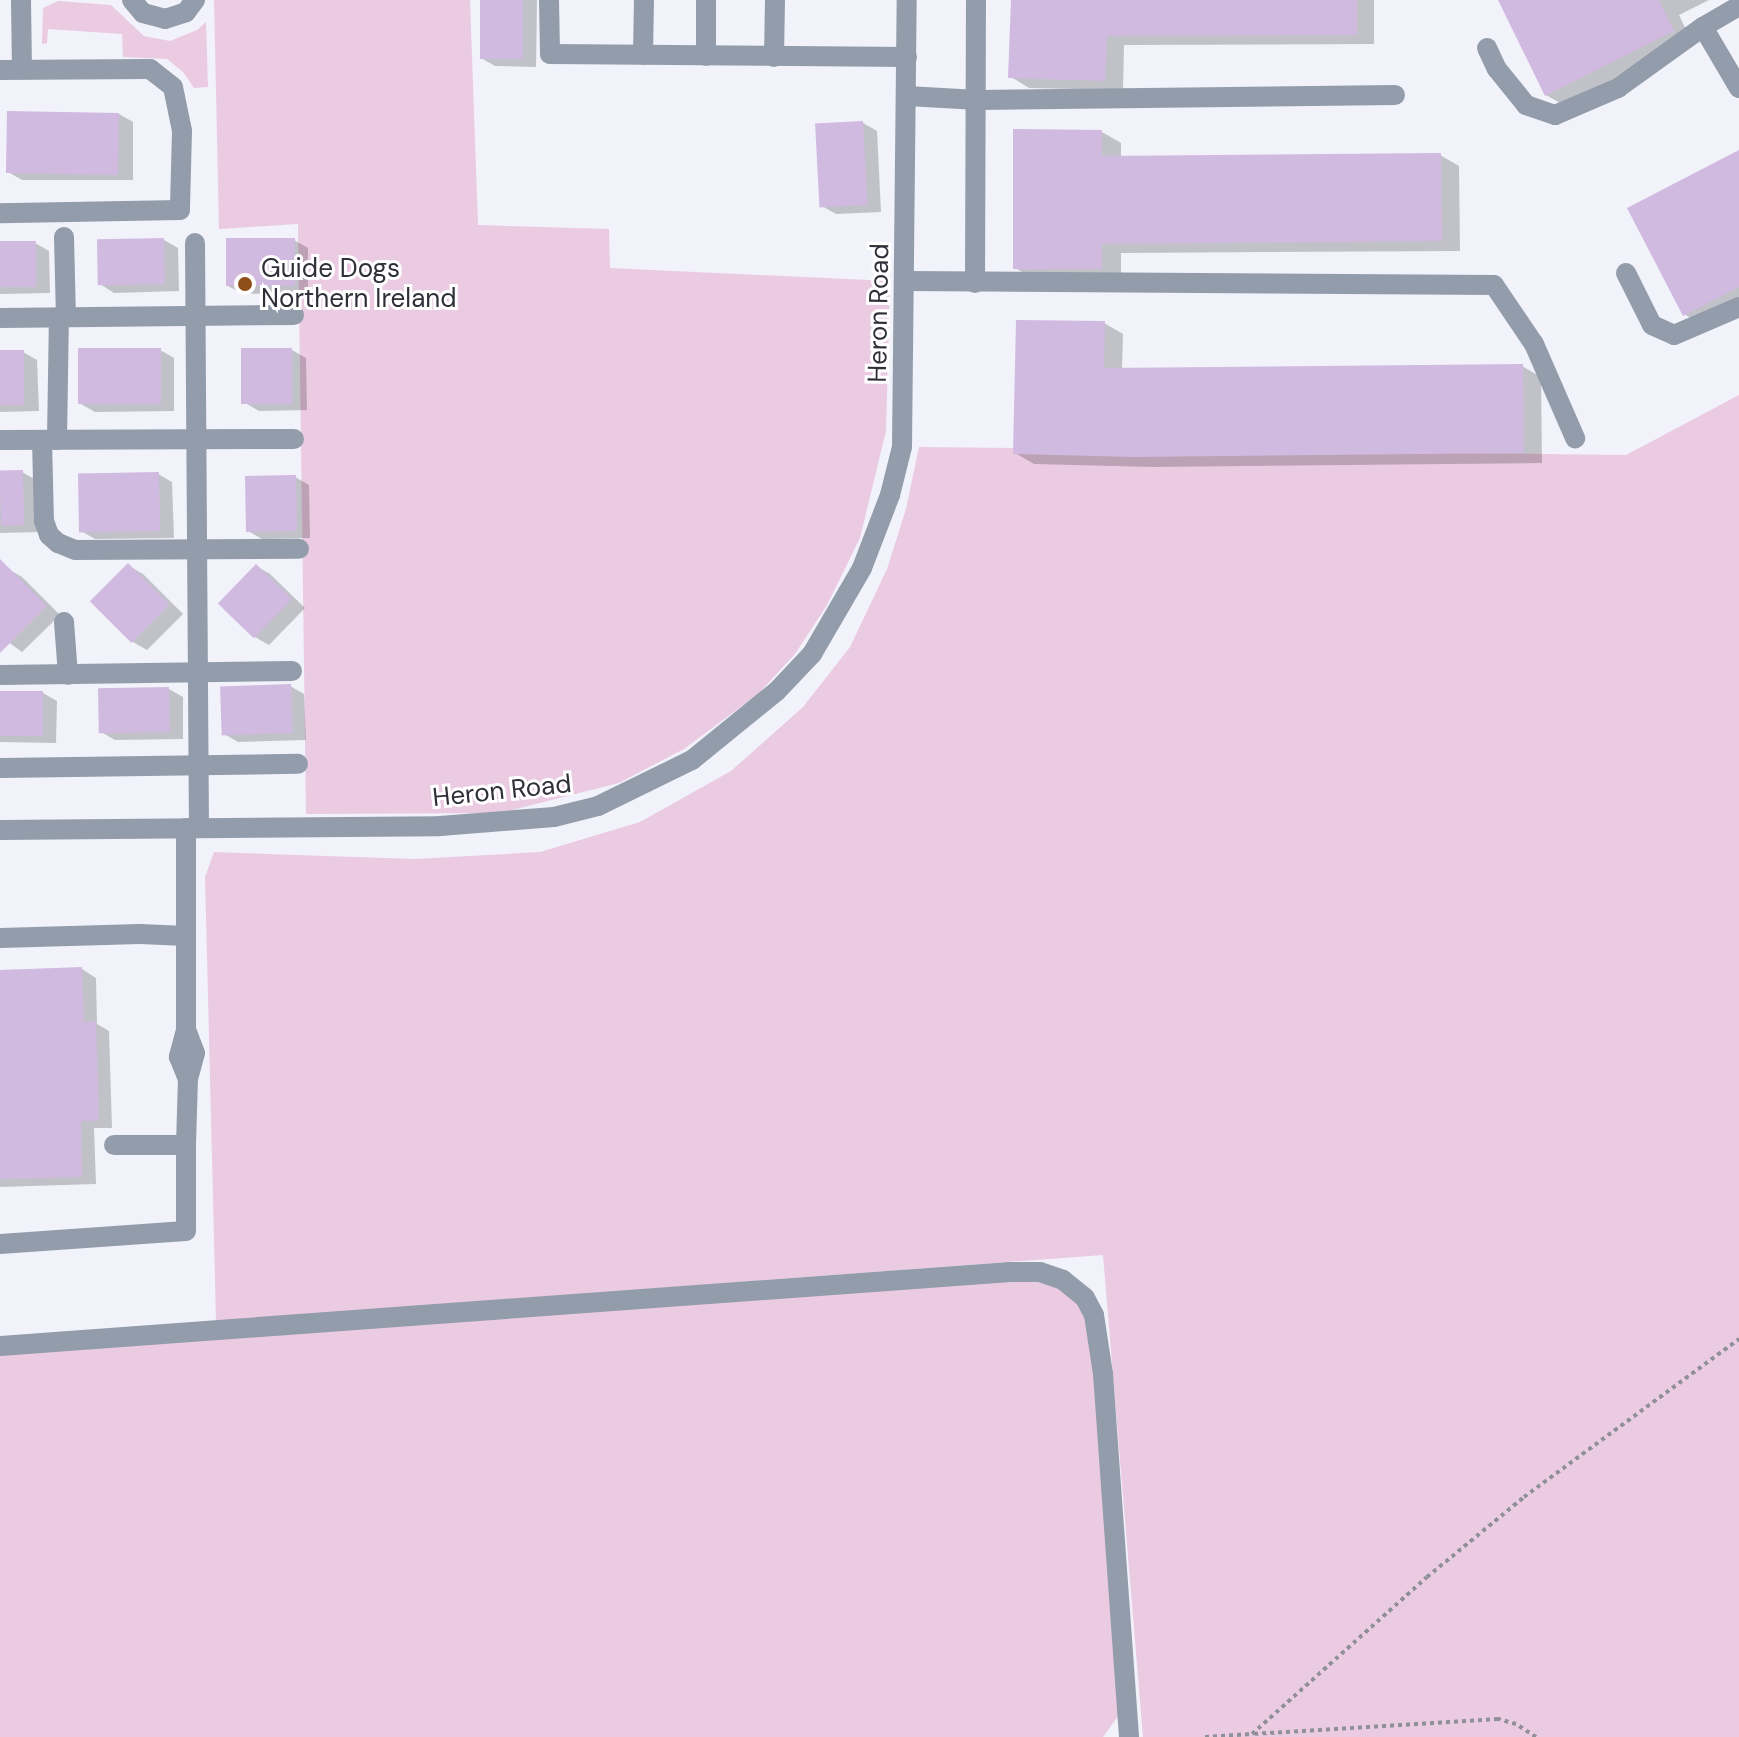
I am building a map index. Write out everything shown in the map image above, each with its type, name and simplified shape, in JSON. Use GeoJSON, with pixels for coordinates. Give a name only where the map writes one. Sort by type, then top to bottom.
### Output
{"type":"FeatureCollection","features":[{"type":"Feature","properties":{"kind":"street"},"geometry":{"type":"LineString","coordinates":[[21,0],[22,68]]}},
{"type":"Feature","properties":{"kind":"street"},"geometry":{"type":"LineString","coordinates":[[132,0],[143,13],[165,19],[186,12],[195,0]]}},
{"type":"Feature","properties":{"kind":"street"},"geometry":{"type":"LineString","coordinates":[[549,0],[550,54],[907,57]]}},
{"type":"Feature","properties":{"kind":"street"},"geometry":{"type":"LineString","coordinates":[[643,55],[644,0]]}},
{"type":"Feature","properties":{"kind":"street"},"geometry":{"type":"LineString","coordinates":[[706,0],[706,56]]}},
{"type":"Feature","properties":{"kind":"street"},"geometry":{"type":"LineString","coordinates":[[774,57],[775,0]]}},
{"type":"Feature","properties":{"kind":"street","name":"Heron Road"},"geometry":{"type":"LineString","coordinates":[[0,830],[440,826],[554,817],[598,806],[637,788],[692,760],[737,727],[812,654],[862,568],[880,523],[902,447],[907,0]]}},
{"type":"Feature","properties":{"kind":"street"},"geometry":{"type":"LineString","coordinates":[[975,283],[976,0]]}},
{"type":"Feature","properties":{"kind":"street"},"geometry":{"type":"LineString","coordinates":[[1487,48],[1497,69],[1526,105],[1555,115],[1618,88],[1703,27],[1739,6]]}},
{"type":"Feature","properties":{"kind":"street"},"geometry":{"type":"LineString","coordinates":[[1703,27],[1739,88]]}},
{"type":"Feature","properties":{"kind":"street"},"geometry":{"type":"LineString","coordinates":[[0,70],[150,69],[173,87],[182,131],[180,210],[0,213]]}},
{"type":"Feature","properties":{"kind":"street"},"geometry":{"type":"LineString","coordinates":[[907,96],[978,100],[1395,95]]}},
{"type":"Feature","properties":{"kind":"street"},"geometry":{"type":"LineString","coordinates":[[64,237],[62,317],[44,521],[49,535],[58,543],[75,550],[299,549]]}},
{"type":"Feature","properties":{"kind":"street"},"geometry":{"type":"LineString","coordinates":[[0,1244],[186,1231],[188,1079],[179,1057],[186,1030],[187,929],[200,766],[195,243]]}},
{"type":"Feature","properties":{"kind":"street"},"geometry":{"type":"LineString","coordinates":[[1626,273],[1652,325],[1674,335],[1739,307]]}},
{"type":"Feature","properties":{"kind":"street"},"geometry":{"type":"LineString","coordinates":[[906,281],[1494,285],[1534,344],[1575,438]]}},
{"type":"Feature","properties":{"kind":"street"},"geometry":{"type":"LineString","coordinates":[[0,318],[294,315]]}},
{"type":"Feature","properties":{"kind":"street"},"geometry":{"type":"LineString","coordinates":[[0,440],[294,439]]}},
{"type":"Feature","properties":{"kind":"street"},"geometry":{"type":"LineString","coordinates":[[64,622],[68,675]]}},
{"type":"Feature","properties":{"kind":"street"},"geometry":{"type":"LineString","coordinates":[[0,675],[292,671]]}},
{"type":"Feature","properties":{"kind":"street"},"geometry":{"type":"LineString","coordinates":[[0,768],[298,764]]}},
{"type":"Feature","properties":{"kind":"street"},"geometry":{"type":"LineString","coordinates":[[0,938],[140,934],[187,929]]}},
{"type":"Feature","properties":{"kind":"street"},"geometry":{"type":"LineString","coordinates":[[114,1145],[186,1145]]}},
{"type":"Feature","properties":{"kind":"street"},"geometry":{"type":"LineString","coordinates":[[0,1346],[1040,1272],[1063,1280],[1085,1298],[1094,1315],[1103,1374],[1129,1737]]}},
{"type":"Feature","properties":{"kind":"path"},"geometry":{"type":"LineString","coordinates":[[1252,1734],[1427,1577],[1524,1497],[1739,1339]]}},
{"type":"Feature","properties":{"kind":"path"},"geometry":{"type":"LineString","coordinates":[[1205,1737],[1498,1719],[1516,1724],[1536,1737]]}},
{"type":"Feature","properties":{"kind":"shaded area"},"geometry":{"type":"Polygon","coordinates":[[[214,0],[470,0],[478,225],[609,229],[610,268],[890,281],[886,431],[860,538],[827,605],[795,654],[758,694],[684,749],[619,783],[500,813],[306,814],[298,224],[219,229],[214,0]]]}},
{"type":"Feature","properties":{"kind":"shaded area"},"geometry":{"type":"Polygon","coordinates":[[[58,1],[111,5],[144,36],[170,41],[197,30],[206,22],[208,87],[194,88],[183,72],[167,59],[123,57],[122,34],[48,29],[47,43],[42,44],[43,8],[58,1]]]}},
{"type":"Feature","properties":{"kind":"shaded area"},"geometry":{"type":"Polygon","coordinates":[[[1739,395],[1739,1737],[1143,1737],[1103,1255],[216,1321],[205,877],[214,852],[415,859],[540,852],[640,822],[731,771],[803,707],[850,647],[887,569],[906,509],[919,447],[1626,455],[1739,395]]]}},
{"type":"Feature","properties":{"kind":"shaded area"},"geometry":{"type":"Polygon","coordinates":[[[1038,1277],[1066,1289],[1083,1309],[1093,1338],[1119,1715],[1103,1737],[0,1737],[0,1355],[1038,1277]]]}},
{"type":"Feature","properties":{"kind":"building"},"geometry":{"type":"Polygon","coordinates":[[[480,0],[523,0],[523,59],[480,59],[480,0]]]}},
{"type":"Feature","properties":{"kind":"building"},"geometry":{"type":"Polygon","coordinates":[[[1011,0],[1357,0],[1357,35],[1107,36],[1105,81],[1008,78],[1011,0]]]}},
{"type":"Feature","properties":{"kind":"building"},"geometry":{"type":"Polygon","coordinates":[[[1498,0],[1659,0],[1674,31],[1545,96],[1498,0]]]}},
{"type":"Feature","properties":{"kind":"building"},"geometry":{"type":"Polygon","coordinates":[[[7,111],[119,113],[118,175],[6,173],[7,111]]]}},
{"type":"Feature","properties":{"kind":"building"},"geometry":{"type":"Polygon","coordinates":[[[863,121],[867,205],[819,207],[815,124],[863,121]]]}},
{"type":"Feature","properties":{"kind":"building"},"geometry":{"type":"Polygon","coordinates":[[[1013,129],[1102,130],[1102,156],[1441,153],[1442,241],[1102,244],[1102,269],[1013,269],[1013,129]]]}},
{"type":"Feature","properties":{"kind":"building"},"geometry":{"type":"Polygon","coordinates":[[[1739,150],[1739,287],[1683,316],[1627,208],[1739,150]]]}},
{"type":"Feature","properties":{"kind":"building"},"geometry":{"type":"Polygon","coordinates":[[[164,238],[165,284],[98,285],[97,239],[164,238]]]}},
{"type":"Feature","properties":{"kind":"building"},"geometry":{"type":"Polygon","coordinates":[[[226,238],[295,238],[295,286],[226,286],[226,238]]]}},
{"type":"Feature","properties":{"kind":"building"},"geometry":{"type":"Polygon","coordinates":[[[0,241],[36,241],[36,287],[0,287],[0,241]]]}},
{"type":"Feature","properties":{"kind":"building"},"geometry":{"type":"Polygon","coordinates":[[[1016,320],[1105,321],[1104,368],[1523,364],[1524,453],[1133,457],[1013,454],[1016,320]]]}},
{"type":"Feature","properties":{"kind":"building"},"geometry":{"type":"Polygon","coordinates":[[[78,348],[161,348],[161,404],[78,404],[78,348]]]}},
{"type":"Feature","properties":{"kind":"building"},"geometry":{"type":"Polygon","coordinates":[[[241,348],[292,348],[292,404],[241,404],[241,348]]]}},
{"type":"Feature","properties":{"kind":"building"},"geometry":{"type":"Polygon","coordinates":[[[0,350],[24,350],[24,405],[0,405],[0,350]]]}},
{"type":"Feature","properties":{"kind":"building"},"geometry":{"type":"Polygon","coordinates":[[[0,470],[23,470],[24,525],[1,525],[0,470]]]}},
{"type":"Feature","properties":{"kind":"building"},"geometry":{"type":"Polygon","coordinates":[[[159,472],[160,531],[79,532],[78,473],[159,472]]]}},
{"type":"Feature","properties":{"kind":"building"},"geometry":{"type":"Polygon","coordinates":[[[296,475],[297,531],[246,532],[245,476],[296,475]]]}},
{"type":"Feature","properties":{"kind":"building"},"geometry":{"type":"Polygon","coordinates":[[[0,559],[47,606],[0,653],[0,559]]]}},
{"type":"Feature","properties":{"kind":"building"},"geometry":{"type":"Polygon","coordinates":[[[128,563],[170,605],[132,643],[90,601],[128,563]]]}},
{"type":"Feature","properties":{"kind":"building"},"geometry":{"type":"Polygon","coordinates":[[[256,564],[292,599],[254,638],[218,604],[256,564]]]}},
{"type":"Feature","properties":{"kind":"building"},"geometry":{"type":"Polygon","coordinates":[[[291,684],[293,733],[222,735],[220,686],[291,684]]]}},
{"type":"Feature","properties":{"kind":"building"},"geometry":{"type":"Polygon","coordinates":[[[169,687],[170,732],[99,733],[98,688],[169,687]]]}},
{"type":"Feature","properties":{"kind":"building"},"geometry":{"type":"Polygon","coordinates":[[[0,691],[43,691],[43,736],[0,736],[0,691]]]}},
{"type":"Feature","properties":{"kind":"building"},"geometry":{"type":"Polygon","coordinates":[[[82,967],[84,1022],[96,1021],[99,1121],[81,1121],[82,1177],[0,1179],[0,970],[82,967]]]}},
{"type":"Feature","properties":{"kind":"place","name":"Guide Dogs Northern Ireland"},"geometry":{"type":"Point","coordinates":[245,284]}}]}
